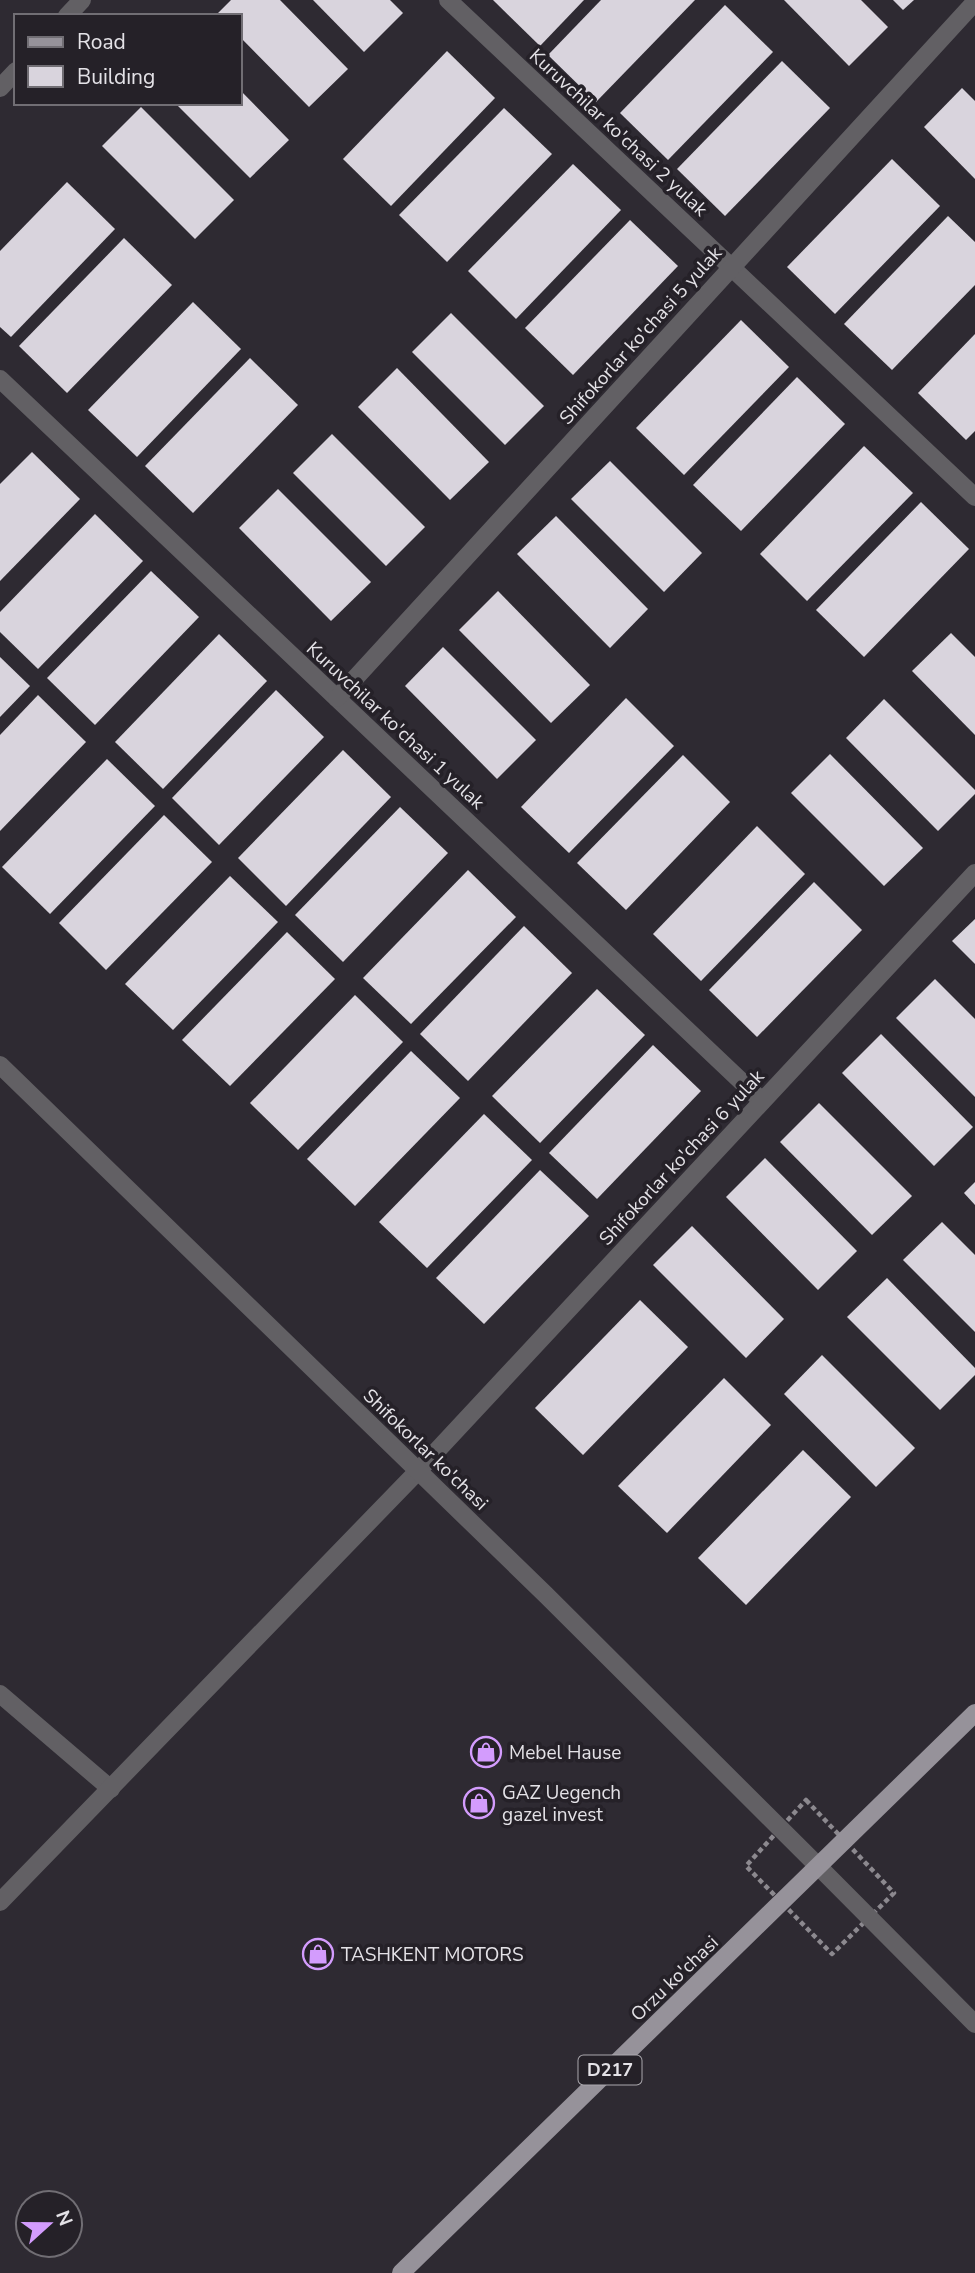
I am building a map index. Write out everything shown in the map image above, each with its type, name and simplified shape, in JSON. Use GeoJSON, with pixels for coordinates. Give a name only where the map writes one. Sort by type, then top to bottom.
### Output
{"type":"FeatureCollection","features":[{"type":"Feature","properties":{"kind":"main road","name":"Orzu ko'chasi"},"geometry":{"type":"LineString","coordinates":[[401,2273],[975,1713]]}},
{"type":"Feature","properties":{"kind":"street"},"geometry":{"type":"LineString","coordinates":[[70,14],[82,0]]}},
{"type":"Feature","properties":{"kind":"street","name":"Kuruvchilar ko'chasi 2 yulak"},"geometry":{"type":"LineString","coordinates":[[448,0],[975,496]]}},
{"type":"Feature","properties":{"kind":"street","name":"Shifokorlar ko'chasi 5 yulak"},"geometry":{"type":"LineString","coordinates":[[337,698],[975,2]]}},
{"type":"Feature","properties":{"kind":"street"},"geometry":{"type":"LineString","coordinates":[[0,88],[14,73]]}},
{"type":"Feature","properties":{"kind":"street","name":"Kuruvchilar ko'chasi 1 yulak"},"geometry":{"type":"LineString","coordinates":[[0,379],[762,1101]]}},
{"type":"Feature","properties":{"kind":"street","name":"Shifokorlar ko'chasi 6 yulak"},"geometry":{"type":"LineString","coordinates":[[0,1902],[418,1471],[975,873]]}},
{"type":"Feature","properties":{"kind":"street","name":"Shifokorlar ko'chasi"},"geometry":{"type":"LineString","coordinates":[[0,1065],[418,1471],[975,2024]]}},
{"type":"Feature","properties":{"kind":"street"},"geometry":{"type":"LineString","coordinates":[[0,1694],[111,1789]]}},
{"type":"Feature","properties":{"kind":"building"},"geometry":{"type":"Polygon","coordinates":[[[231,0],[280,0],[348,69],[309,107],[242,39],[242,14],[217,14],[231,0]]]}},
{"type":"Feature","properties":{"kind":"building"},"geometry":{"type":"Polygon","coordinates":[[[313,0],[390,0],[403,13],[364,52],[313,0]]]}},
{"type":"Feature","properties":{"kind":"building"},"geometry":{"type":"Polygon","coordinates":[[[493,0],[584,0],[540,46],[493,0]]]}},
{"type":"Feature","properties":{"kind":"building"},"geometry":{"type":"Polygon","coordinates":[[[601,0],[695,0],[596,102],[548,55],[601,0]]]}},
{"type":"Feature","properties":{"kind":"building"},"geometry":{"type":"Polygon","coordinates":[[[784,0],[861,0],[888,27],[849,66],[784,0]]]}},
{"type":"Feature","properties":{"kind":"building"},"geometry":{"type":"Polygon","coordinates":[[[893,0],[914,0],[903,10],[893,0]]]}},
{"type":"Feature","properties":{"kind":"building"},"geometry":{"type":"Polygon","coordinates":[[[725,5],[773,52],[668,160],[620,113],[725,5]]]}},
{"type":"Feature","properties":{"kind":"building"},"geometry":{"type":"Polygon","coordinates":[[[447,51],[495,98],[391,206],[343,159],[447,51]]]}},
{"type":"Feature","properties":{"kind":"building"},"geometry":{"type":"Polygon","coordinates":[[[782,61],[830,108],[725,216],[677,169],[782,61]]]}},
{"type":"Feature","properties":{"kind":"building"},"geometry":{"type":"Polygon","coordinates":[[[962,88],[975,101],[975,179],[924,127],[962,88]]]}},
{"type":"Feature","properties":{"kind":"building"},"geometry":{"type":"Polygon","coordinates":[[[242,92],[289,140],[250,178],[177,105],[242,105],[242,92]]]}},
{"type":"Feature","properties":{"kind":"building"},"geometry":{"type":"Polygon","coordinates":[[[141,107],[234,200],[195,239],[102,146],[141,107]]]}},
{"type":"Feature","properties":{"kind":"building"},"geometry":{"type":"Polygon","coordinates":[[[504,108],[552,154],[447,262],[399,215],[504,108]]]}},
{"type":"Feature","properties":{"kind":"building"},"geometry":{"type":"Polygon","coordinates":[[[892,159],[940,206],[835,314],[787,267],[892,159]]]}},
{"type":"Feature","properties":{"kind":"building"},"geometry":{"type":"Polygon","coordinates":[[[573,164],[621,210],[516,319],[468,271],[573,164]]]}},
{"type":"Feature","properties":{"kind":"building"},"geometry":{"type":"Polygon","coordinates":[[[67,182],[115,229],[11,337],[0,327],[0,251],[67,182]]]}},
{"type":"Feature","properties":{"kind":"building"},"geometry":{"type":"Polygon","coordinates":[[[948,216],[975,242],[975,285],[892,370],[844,324],[948,216]]]}},
{"type":"Feature","properties":{"kind":"building"},"geometry":{"type":"Polygon","coordinates":[[[630,220],[678,266],[573,375],[525,328],[630,220]]]}},
{"type":"Feature","properties":{"kind":"building"},"geometry":{"type":"Polygon","coordinates":[[[124,238],[172,285],[67,393],[19,346],[124,238]]]}},
{"type":"Feature","properties":{"kind":"building"},"geometry":{"type":"Polygon","coordinates":[[[193,302],[241,349],[137,457],[88,410],[193,302]]]}},
{"type":"Feature","properties":{"kind":"building"},"geometry":{"type":"Polygon","coordinates":[[[451,313],[544,406],[505,445],[412,352],[451,313]]]}},
{"type":"Feature","properties":{"kind":"building"},"geometry":{"type":"Polygon","coordinates":[[[741,320],[789,367],[684,475],[636,428],[741,320]]]}},
{"type":"Feature","properties":{"kind":"building"},"geometry":{"type":"Polygon","coordinates":[[[975,334],[975,431],[966,440],[918,393],[975,334]]]}},
{"type":"Feature","properties":{"kind":"building"},"geometry":{"type":"Polygon","coordinates":[[[250,358],[298,405],[193,513],[145,466],[250,358]]]}},
{"type":"Feature","properties":{"kind":"building"},"geometry":{"type":"Polygon","coordinates":[[[397,368],[489,462],[450,500],[358,407],[397,368]]]}},
{"type":"Feature","properties":{"kind":"building"},"geometry":{"type":"Polygon","coordinates":[[[797,377],[845,424],[741,531],[693,485],[797,377]]]}},
{"type":"Feature","properties":{"kind":"building"},"geometry":{"type":"Polygon","coordinates":[[[332,434],[425,527],[386,566],[293,473],[332,434]]]}},
{"type":"Feature","properties":{"kind":"building"},"geometry":{"type":"Polygon","coordinates":[[[864,446],[913,493],[807,601],[760,554],[864,446]]]}},
{"type":"Feature","properties":{"kind":"building"},"geometry":{"type":"Polygon","coordinates":[[[32,452],[80,499],[0,581],[0,484],[32,452]]]}},
{"type":"Feature","properties":{"kind":"building"},"geometry":{"type":"Polygon","coordinates":[[[610,461],[702,553],[664,592],[571,499],[610,461]]]}},
{"type":"Feature","properties":{"kind":"building"},"geometry":{"type":"Polygon","coordinates":[[[278,489],[371,582],[331,621],[239,528],[278,489]]]}},
{"type":"Feature","properties":{"kind":"building"},"geometry":{"type":"Polygon","coordinates":[[[921,502],[969,549],[864,657],[816,610],[921,502]]]}},
{"type":"Feature","properties":{"kind":"building"},"geometry":{"type":"Polygon","coordinates":[[[95,514],[143,561],[38,669],[0,632],[0,612],[95,514]]]}},
{"type":"Feature","properties":{"kind":"building"},"geometry":{"type":"Polygon","coordinates":[[[556,516],[648,609],[610,648],[517,554],[556,516]]]}},
{"type":"Feature","properties":{"kind":"building"},"geometry":{"type":"Polygon","coordinates":[[[151,571],[199,617],[95,725],[47,678],[151,571]]]}},
{"type":"Feature","properties":{"kind":"building"},"geometry":{"type":"Polygon","coordinates":[[[498,591],[590,685],[551,723],[459,630],[498,591]]]}},
{"type":"Feature","properties":{"kind":"building"},"geometry":{"type":"Polygon","coordinates":[[[951,633],[975,657],[975,735],[912,671],[951,633]]]}},
{"type":"Feature","properties":{"kind":"building"},"geometry":{"type":"Polygon","coordinates":[[[219,634],[267,681],[163,789],[115,742],[219,634]]]}},
{"type":"Feature","properties":{"kind":"building"},"geometry":{"type":"Polygon","coordinates":[[[443,647],[536,740],[497,779],[405,686],[443,647]]]}},
{"type":"Feature","properties":{"kind":"building"},"geometry":{"type":"Polygon","coordinates":[[[0,657],[30,686],[0,717],[0,657]]]}},
{"type":"Feature","properties":{"kind":"building"},"geometry":{"type":"Polygon","coordinates":[[[276,690],[324,737],[219,845],[172,798],[276,690]]]}},
{"type":"Feature","properties":{"kind":"building"},"geometry":{"type":"Polygon","coordinates":[[[38,695],[86,742],[0,831],[0,735],[38,695]]]}},
{"type":"Feature","properties":{"kind":"building"},"geometry":{"type":"Polygon","coordinates":[[[626,698],[674,746],[569,853],[521,807],[626,698]]]}},
{"type":"Feature","properties":{"kind":"building"},"geometry":{"type":"Polygon","coordinates":[[[884,699],[975,790],[975,794],[938,831],[846,738],[884,699]]]}},
{"type":"Feature","properties":{"kind":"building"},"geometry":{"type":"Polygon","coordinates":[[[343,750],[391,797],[286,906],[238,858],[343,750]]]}},
{"type":"Feature","properties":{"kind":"building"},"geometry":{"type":"Polygon","coordinates":[[[830,754],[923,848],[884,886],[791,793],[830,754]]]}},
{"type":"Feature","properties":{"kind":"building"},"geometry":{"type":"Polygon","coordinates":[[[683,755],[730,802],[626,910],[577,863],[683,755]]]}},
{"type":"Feature","properties":{"kind":"building"},"geometry":{"type":"Polygon","coordinates":[[[107,759],[155,806],[50,914],[2,867],[107,759]]]}},
{"type":"Feature","properties":{"kind":"building"},"geometry":{"type":"Polygon","coordinates":[[[400,807],[448,853],[343,962],[295,915],[400,807]]]}},
{"type":"Feature","properties":{"kind":"building"},"geometry":{"type":"Polygon","coordinates":[[[164,815],[212,862],[106,970],[59,923],[164,815]]]}},
{"type":"Feature","properties":{"kind":"building"},"geometry":{"type":"Polygon","coordinates":[[[757,826],[805,874],[701,981],[653,934],[757,826]]]}},
{"type":"Feature","properties":{"kind":"building"},"geometry":{"type":"Polygon","coordinates":[[[468,870],[516,917],[411,1024],[363,978],[468,870]]]}},
{"type":"Feature","properties":{"kind":"building"},"geometry":{"type":"Polygon","coordinates":[[[230,876],[278,922],[173,1030],[125,984],[230,876]]]}},
{"type":"Feature","properties":{"kind":"building"},"geometry":{"type":"Polygon","coordinates":[[[814,882],[862,930],[757,1037],[709,990],[814,882]]]}},
{"type":"Feature","properties":{"kind":"building"},"geometry":{"type":"Polygon","coordinates":[[[975,919],[975,964],[952,941],[975,919]]]}},
{"type":"Feature","properties":{"kind":"building"},"geometry":{"type":"Polygon","coordinates":[[[524,926],[572,973],[468,1081],[420,1034],[524,926]]]}},
{"type":"Feature","properties":{"kind":"building"},"geometry":{"type":"Polygon","coordinates":[[[287,932],[335,979],[230,1086],[182,1040],[287,932]]]}},
{"type":"Feature","properties":{"kind":"building"},"geometry":{"type":"Polygon","coordinates":[[[935,979],[975,1019],[975,1097],[896,1018],[935,979]]]}},
{"type":"Feature","properties":{"kind":"building"},"geometry":{"type":"Polygon","coordinates":[[[597,989],[645,1035],[540,1143],[492,1096],[597,989]]]}},
{"type":"Feature","properties":{"kind":"building"},"geometry":{"type":"Polygon","coordinates":[[[355,995],[403,1042],[298,1150],[250,1103],[355,995]]]}},
{"type":"Feature","properties":{"kind":"building"},"geometry":{"type":"Polygon","coordinates":[[[881,1034],[973,1127],[934,1166],[842,1073],[881,1034]]]}},
{"type":"Feature","properties":{"kind":"building"},"geometry":{"type":"Polygon","coordinates":[[[653,1045],[701,1091],[597,1199],[549,1153],[653,1045]]]}},
{"type":"Feature","properties":{"kind":"building"},"geometry":{"type":"Polygon","coordinates":[[[411,1051],[460,1098],[355,1206],[307,1159],[411,1051]]]}},
{"type":"Feature","properties":{"kind":"building"},"geometry":{"type":"Polygon","coordinates":[[[819,1103],[912,1196],[872,1235],[780,1142],[819,1103]]]}},
{"type":"Feature","properties":{"kind":"building"},"geometry":{"type":"Polygon","coordinates":[[[484,1114],[532,1160],[427,1268],[379,1222],[484,1114]]]}},
{"type":"Feature","properties":{"kind":"building"},"geometry":{"type":"Polygon","coordinates":[[[765,1158],[857,1251],[818,1290],[726,1197],[765,1158]]]}},
{"type":"Feature","properties":{"kind":"building"},"geometry":{"type":"Polygon","coordinates":[[[540,1170],[589,1216],[484,1324],[436,1278],[540,1170]]]}},
{"type":"Feature","properties":{"kind":"building"},"geometry":{"type":"Polygon","coordinates":[[[975,1182],[975,1205],[964,1193],[975,1182]]]}},
{"type":"Feature","properties":{"kind":"building"},"geometry":{"type":"Polygon","coordinates":[[[942,1222],[975,1255],[975,1332],[903,1260],[942,1222]]]}},
{"type":"Feature","properties":{"kind":"building"},"geometry":{"type":"Polygon","coordinates":[[[692,1226],[784,1319],[746,1358],[653,1265],[692,1226]]]}},
{"type":"Feature","properties":{"kind":"building"},"geometry":{"type":"Polygon","coordinates":[[[887,1278],[975,1368],[975,1375],[940,1410],[847,1317],[887,1278]]]}},
{"type":"Feature","properties":{"kind":"building"},"geometry":{"type":"Polygon","coordinates":[[[640,1300],[688,1347],[583,1455],[535,1408],[640,1300]]]}},
{"type":"Feature","properties":{"kind":"building"},"geometry":{"type":"Polygon","coordinates":[[[822,1355],[915,1448],[876,1487],[784,1394],[822,1355]]]}},
{"type":"Feature","properties":{"kind":"building"},"geometry":{"type":"Polygon","coordinates":[[[724,1378],[771,1425],[667,1533],[618,1486],[724,1378]]]}},
{"type":"Feature","properties":{"kind":"building"},"geometry":{"type":"Polygon","coordinates":[[[803,1450],[851,1497],[746,1605],[698,1558],[803,1450]]]}},
{"type":"Feature","properties":{"kind":"place","name":"Mebel Hause"},"geometry":{"type":"Point","coordinates":[486,1752]}},
{"type":"Feature","properties":{"kind":"place","name":"GAZ Uegench gazel invest"},"geometry":{"type":"Point","coordinates":[479,1803]}},
{"type":"Feature","properties":{"kind":"place","name":"TASHKENT MOTORS"},"geometry":{"type":"Point","coordinates":[318,1954]}}]}
